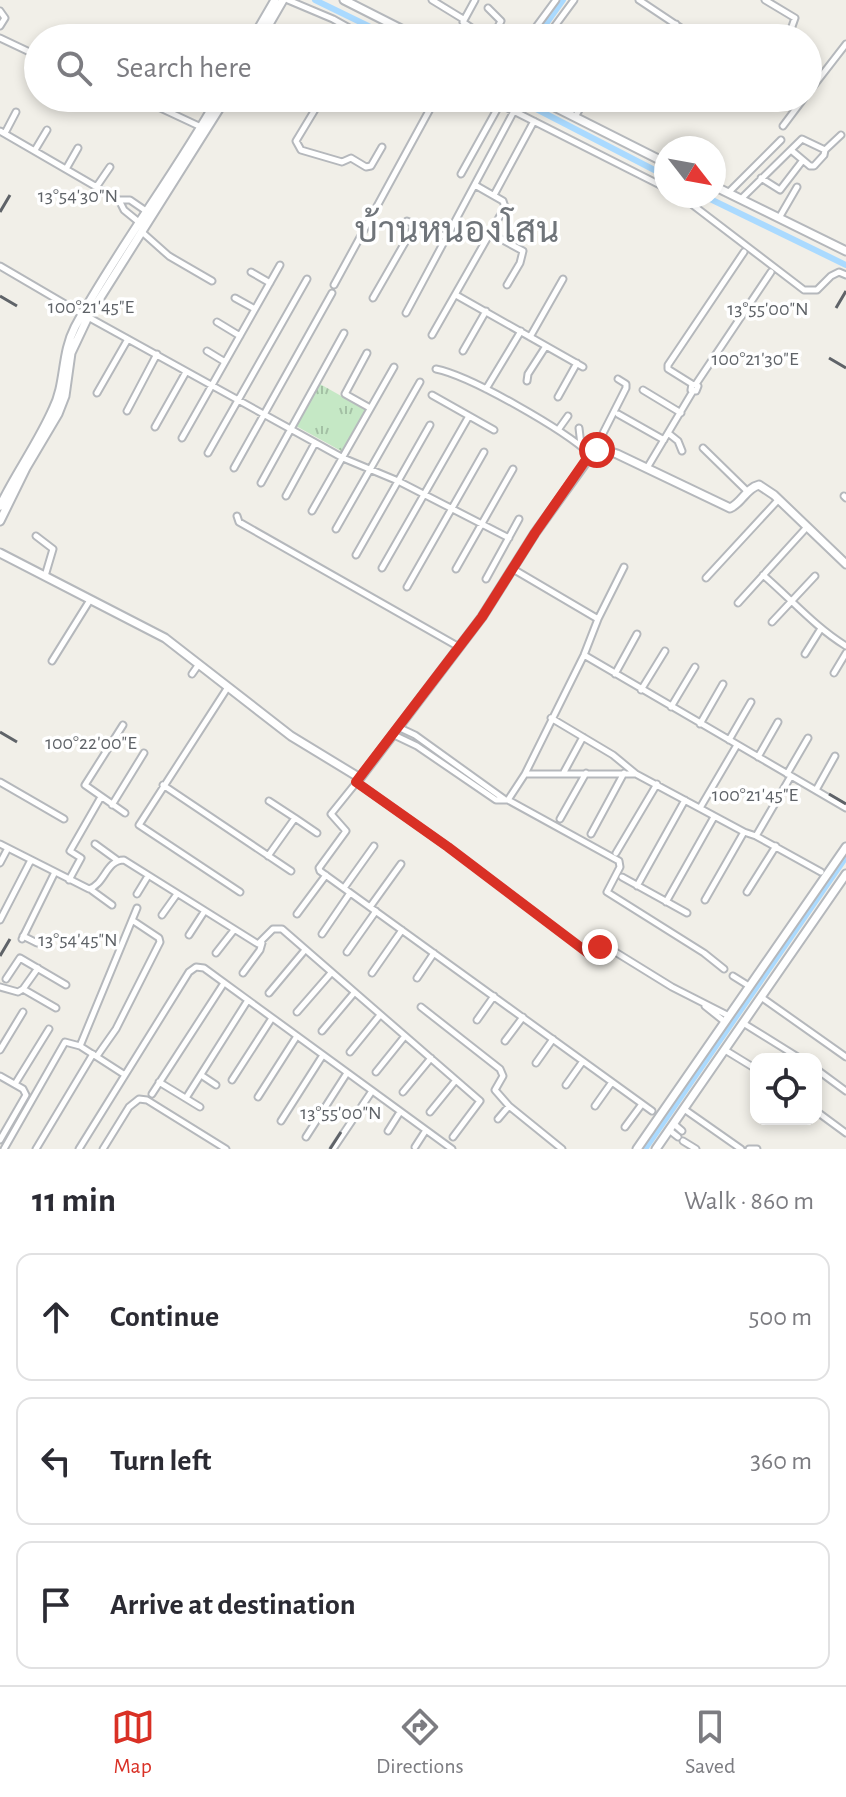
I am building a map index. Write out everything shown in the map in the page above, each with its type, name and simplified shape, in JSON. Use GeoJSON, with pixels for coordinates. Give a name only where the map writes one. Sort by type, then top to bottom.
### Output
{"type":"FeatureCollection","features":[{"type":"Feature","properties":{"kind":"street"},"geometry":{"type":"LineString","coordinates":[[261,24],[275,0]]}},
{"type":"Feature","properties":{"kind":"street"},"geometry":{"type":"LineString","coordinates":[[270,24],[285,0],[342,24]]}},
{"type":"Feature","properties":{"kind":"street"},"geometry":{"type":"LineString","coordinates":[[344,0],[391,24]]}},
{"type":"Feature","properties":{"kind":"street"},"geometry":{"type":"LineString","coordinates":[[432,0],[463,19]]}},
{"type":"Feature","properties":{"kind":"street"},"geometry":{"type":"LineString","coordinates":[[464,24],[463,19],[475,0]]}},
{"type":"Feature","properties":{"kind":"street"},"geometry":{"type":"LineString","coordinates":[[538,24],[556,0]]}},
{"type":"Feature","properties":{"kind":"street"},"geometry":{"type":"LineString","coordinates":[[556,24],[574,0]]}},
{"type":"Feature","properties":{"kind":"street"},"geometry":{"type":"LineString","coordinates":[[639,0],[676,24]]}},
{"type":"Feature","properties":{"kind":"street"},"geometry":{"type":"LineString","coordinates":[[765,0],[798,19],[795,24]]}},
{"type":"Feature","properties":{"kind":"street"},"geometry":{"type":"LineString","coordinates":[[488,8],[501,21],[499,24]]}},
{"type":"Feature","properties":{"kind":"street"},"geometry":{"type":"LineString","coordinates":[[0,11],[5,14],[0,26]]}},
{"type":"Feature","properties":{"kind":"street"},"geometry":{"type":"LineString","coordinates":[[0,38],[24,49]]}},
{"type":"Feature","properties":{"kind":"street"},"geometry":{"type":"LineString","coordinates":[[822,75],[846,44]]}},
{"type":"Feature","properties":{"kind":"street"},"geometry":{"type":"LineString","coordinates":[[16,112],[2,132],[119,200],[124,210],[169,256],[212,281]]}},
{"type":"Feature","properties":{"kind":"street"},"geometry":{"type":"LineString","coordinates":[[168,112],[201,128]]}},
{"type":"Feature","properties":{"kind":"street"},"geometry":{"type":"LineString","coordinates":[[141,227],[210,112]]}},
{"type":"Feature","properties":{"kind":"street"},"geometry":{"type":"LineString","coordinates":[[0,506],[53,411],[61,386],[68,342],[217,112]]}},
{"type":"Feature","properties":{"kind":"street"},"geometry":{"type":"LineString","coordinates":[[314,112],[296,141],[301,150],[342,162],[351,158],[366,167],[371,166],[382,147]]}},
{"type":"Feature","properties":{"kind":"street"},"geometry":{"type":"LineString","coordinates":[[334,285],[428,112]]}},
{"type":"Feature","properties":{"kind":"street"},"geometry":{"type":"LineString","coordinates":[[461,174],[496,112]]}},
{"type":"Feature","properties":{"kind":"street"},"geometry":{"type":"LineString","coordinates":[[406,313],[513,112]]}},
{"type":"Feature","properties":{"kind":"street"},"geometry":{"type":"LineString","coordinates":[[516,112],[654,182]]}},
{"type":"Feature","properties":{"kind":"street"},"geometry":{"type":"LineString","coordinates":[[565,112],[654,157]]}},
{"type":"Feature","properties":{"kind":"street"},"geometry":{"type":"LineString","coordinates":[[575,117],[578,112]]}},
{"type":"Feature","properties":{"kind":"street"},"geometry":{"type":"LineString","coordinates":[[783,126],[794,112]]}},
{"type":"Feature","properties":{"kind":"street"},"geometry":{"type":"LineString","coordinates":[[494,195],[534,121]]}},
{"type":"Feature","properties":{"kind":"street"},"geometry":{"type":"LineString","coordinates":[[35,150],[47,130]]}},
{"type":"Feature","properties":{"kind":"street"},"geometry":{"type":"LineString","coordinates":[[791,150],[814,166],[841,135]]}},
{"type":"Feature","properties":{"kind":"street"},"geometry":{"type":"LineString","coordinates":[[741,199],[806,138],[825,150]]}},
{"type":"Feature","properties":{"kind":"street"},"geometry":{"type":"LineString","coordinates":[[781,140],[728,193],[846,251]]}},
{"type":"Feature","properties":{"kind":"street"},"geometry":{"type":"LineString","coordinates":[[66,169],[78,148]]}},
{"type":"Feature","properties":{"kind":"street"},"geometry":{"type":"LineString","coordinates":[[761,178],[780,190],[803,160]]}},
{"type":"Feature","properties":{"kind":"street"},"geometry":{"type":"LineString","coordinates":[[97,186],[110,167]]}},
{"type":"Feature","properties":{"kind":"street"},"geometry":{"type":"LineString","coordinates":[[432,335],[505,204],[475,185]]}},
{"type":"Feature","properties":{"kind":"street"},"geometry":{"type":"LineString","coordinates":[[779,218],[797,187]]}},
{"type":"Feature","properties":{"kind":"street"},"geometry":{"type":"LineString","coordinates":[[119,200],[130,200],[148,213]]}},
{"type":"Feature","properties":{"kind":"street"},"geometry":{"type":"LineString","coordinates":[[697,208],[804,290],[817,290],[839,272],[846,275]]}},
{"type":"Feature","properties":{"kind":"street"},"geometry":{"type":"LineString","coordinates":[[407,221],[447,238]]}},
{"type":"Feature","properties":{"kind":"street"},"geometry":{"type":"LineString","coordinates":[[373,298],[415,225]]}},
{"type":"Feature","properties":{"kind":"street"},"geometry":{"type":"LineString","coordinates":[[490,233],[523,251],[507,285]]}},
{"type":"Feature","properties":{"kind":"street"},"geometry":{"type":"LineString","coordinates":[[693,386],[668,369],[668,365],[744,252]]}},
{"type":"Feature","properties":{"kind":"street"},"geometry":{"type":"LineString","coordinates":[[182,438],[280,265]]}},
{"type":"Feature","properties":{"kind":"street"},"geometry":{"type":"LineString","coordinates":[[0,266],[237,402],[343,458],[398,481],[509,538]]}},
{"type":"Feature","properties":{"kind":"street"},"geometry":{"type":"LineString","coordinates":[[251,272],[270,283]]}},
{"type":"Feature","properties":{"kind":"street"},"geometry":{"type":"LineString","coordinates":[[646,468],[681,413],[693,386],[771,272]]}},
{"type":"Feature","properties":{"kind":"street"},"geometry":{"type":"LineString","coordinates":[[208,453],[307,279]]}},
{"type":"Feature","properties":{"kind":"street"},"geometry":{"type":"LineString","coordinates":[[530,337],[563,279]]}},
{"type":"Feature","properties":{"kind":"street"},"geometry":{"type":"LineString","coordinates":[[234,468],[332,293]]}},
{"type":"Feature","properties":{"kind":"street"},"geometry":{"type":"LineString","coordinates":[[456,295],[580,365],[558,397]]}},
{"type":"Feature","properties":{"kind":"street"},"geometry":{"type":"LineString","coordinates":[[235,298],[255,309]]}},
{"type":"Feature","properties":{"kind":"street"},"geometry":{"type":"LineString","coordinates":[[463,351],[486,311]]}},
{"type":"Feature","properties":{"kind":"street"},"geometry":{"type":"LineString","coordinates":[[0,521],[58,414],[65,396],[71,353],[85,316]]}},
{"type":"Feature","properties":{"kind":"street"},"geometry":{"type":"LineString","coordinates":[[217,322],[240,336]]}},
{"type":"Feature","properties":{"kind":"street"},"geometry":{"type":"LineString","coordinates":[[486,389],[521,331]]}},
{"type":"Feature","properties":{"kind":"street"},"geometry":{"type":"LineString","coordinates":[[261,483],[344,333]]}},
{"type":"Feature","properties":{"kind":"street"},"geometry":{"type":"LineString","coordinates":[[97,393],[128,339]]}},
{"type":"Feature","properties":{"kind":"street"},"geometry":{"type":"LineString","coordinates":[[527,381],[528,374],[546,346]]}},
{"type":"Feature","properties":{"kind":"street"},"geometry":{"type":"LineString","coordinates":[[207,351],[225,362]]}},
{"type":"Feature","properties":{"kind":"street"},"geometry":{"type":"LineString","coordinates":[[367,353],[345,394],[370,408]]}},
{"type":"Feature","properties":{"kind":"street"},"geometry":{"type":"LineString","coordinates":[[127,411],[157,354]]}},
{"type":"Feature","properties":{"kind":"street"},"geometry":{"type":"LineString","coordinates":[[312,511],[394,367]]}},
{"type":"Feature","properties":{"kind":"street"},"geometry":{"type":"LineString","coordinates":[[436,369],[486,389],[592,453],[605,450],[730,508],[759,485],[779,499],[846,564]]}},
{"type":"Feature","properties":{"kind":"street"},"geometry":{"type":"LineString","coordinates":[[155,427],[186,372]]}},
{"type":"Feature","properties":{"kind":"street"},"geometry":{"type":"LineString","coordinates":[[618,379],[626,384],[626,388],[592,453],[459,648],[331,814],[346,831],[319,868],[652,1111]]}},
{"type":"Feature","properties":{"kind":"street"},"geometry":{"type":"LineString","coordinates":[[336,529],[420,382]]}},
{"type":"Feature","properties":{"kind":"street"},"geometry":{"type":"LineString","coordinates":[[643,390],[681,413]]}},
{"type":"Feature","properties":{"kind":"street"},"geometry":{"type":"LineString","coordinates":[[432,395],[494,430]]}},
{"type":"Feature","properties":{"kind":"street"},"geometry":{"type":"LineString","coordinates":[[618,414],[664,440]]}},
{"type":"Feature","properties":{"kind":"street"},"geometry":{"type":"LineString","coordinates":[[382,568],[469,416]]}},
{"type":"Feature","properties":{"kind":"street"},"geometry":{"type":"LineString","coordinates":[[558,430],[568,416]]}},
{"type":"Feature","properties":{"kind":"street"},"geometry":{"type":"LineString","coordinates":[[356,555],[430,425]]}},
{"type":"Feature","properties":{"kind":"street"},"geometry":{"type":"LineString","coordinates":[[579,428],[581,446]]}},
{"type":"Feature","properties":{"kind":"street"},"geometry":{"type":"LineString","coordinates":[[668,433],[678,441],[682,451]]}},
{"type":"Feature","properties":{"kind":"street"},"geometry":{"type":"LineString","coordinates":[[286,496],[315,443]]}},
{"type":"Feature","properties":{"kind":"street"},"geometry":{"type":"LineString","coordinates":[[703,448],[748,492]]}},
{"type":"Feature","properties":{"kind":"street"},"geometry":{"type":"LineString","coordinates":[[407,587],[484,452]]}},
{"type":"Feature","properties":{"kind":"street"},"geometry":{"type":"LineString","coordinates":[[456,569],[513,469]]}},
{"type":"Feature","properties":{"kind":"street"},"geometry":{"type":"LineString","coordinates":[[706,578],[779,499]]}},
{"type":"Feature","properties":{"kind":"street"},"geometry":{"type":"LineString","coordinates":[[237,516],[239,522],[249,528],[459,648]]}},
{"type":"Feature","properties":{"kind":"street"},"geometry":{"type":"LineString","coordinates":[[486,579],[519,519]]}},
{"type":"Feature","properties":{"kind":"street"},"geometry":{"type":"LineString","coordinates":[[738,603],[807,527]]}},
{"type":"Feature","properties":{"kind":"street"},"geometry":{"type":"LineString","coordinates":[[36,536],[53,549],[45,576]]}},
{"type":"Feature","properties":{"kind":"street"},"geometry":{"type":"LineString","coordinates":[[0,553],[165,638],[291,736],[358,780],[588,953],[595,953],[604,945],[704,1005],[710,1005],[727,1019]]}},
{"type":"Feature","properties":{"kind":"street"},"geometry":{"type":"LineString","coordinates":[[507,800],[525,774],[624,567]]}},
{"type":"Feature","properties":{"kind":"street"},"geometry":{"type":"LineString","coordinates":[[513,569],[598,619]]}},
{"type":"Feature","properties":{"kind":"street"},"geometry":{"type":"LineString","coordinates":[[763,575],[820,630],[846,646]]}},
{"type":"Feature","properties":{"kind":"street"},"geometry":{"type":"LineString","coordinates":[[772,622],[815,576]]}},
{"type":"Feature","properties":{"kind":"street"},"geometry":{"type":"LineString","coordinates":[[52,661],[90,599]]}},
{"type":"Feature","properties":{"kind":"street"},"geometry":{"type":"LineString","coordinates":[[805,654],[820,630]]}},
{"type":"Feature","properties":{"kind":"street"},"geometry":{"type":"LineString","coordinates":[[615,674],[637,634]]}},
{"type":"Feature","properties":{"kind":"street"},"geometry":{"type":"LineString","coordinates":[[641,690],[665,651]]}},
{"type":"Feature","properties":{"kind":"street"},"geometry":{"type":"LineString","coordinates":[[834,673],[846,653]]}},
{"type":"Feature","properties":{"kind":"street"},"geometry":{"type":"LineString","coordinates":[[584,655],[846,806]]}},
{"type":"Feature","properties":{"kind":"street"},"geometry":{"type":"LineString","coordinates":[[192,674],[200,663]]}},
{"type":"Feature","properties":{"kind":"street"},"geometry":{"type":"LineString","coordinates":[[671,707],[695,667]]}},
{"type":"Feature","properties":{"kind":"street"},"geometry":{"type":"LineString","coordinates":[[700,724],[723,684]]}},
{"type":"Feature","properties":{"kind":"street"},"geometry":{"type":"LineString","coordinates":[[228,686],[139,825],[240,892]]}},
{"type":"Feature","properties":{"kind":"street"},"geometry":{"type":"LineString","coordinates":[[729,740],[751,702]]}},
{"type":"Feature","properties":{"kind":"street"},"geometry":{"type":"LineString","coordinates":[[551,718],[613,755],[636,774],[821,872]]}},
{"type":"Feature","properties":{"kind":"street"},"geometry":{"type":"LineString","coordinates":[[758,757],[778,722]]}},
{"type":"Feature","properties":{"kind":"street"},"geometry":{"type":"LineString","coordinates":[[123,725],[85,785],[125,813]]}},
{"type":"Feature","properties":{"kind":"street"},"geometry":{"type":"LineString","coordinates":[[397,732],[496,800],[507,800],[619,861],[620,867],[607,892],[724,969]]}},
{"type":"Feature","properties":{"kind":"street"},"geometry":{"type":"LineString","coordinates":[[564,772],[583,737]]}},
{"type":"Feature","properties":{"kind":"street"},"geometry":{"type":"LineString","coordinates":[[756,836],[808,738]]}},
{"type":"Feature","properties":{"kind":"street"},"geometry":{"type":"LineString","coordinates":[[700,808],[737,745]]}},
{"type":"Feature","properties":{"kind":"street"},"geometry":{"type":"LineString","coordinates":[[112,805],[144,753]]}},
{"type":"Feature","properties":{"kind":"street"},"geometry":{"type":"LineString","coordinates":[[816,790],[835,756]]}},
{"type":"Feature","properties":{"kind":"street"},"geometry":{"type":"LineString","coordinates":[[560,819],[587,772]]}},
{"type":"Feature","properties":{"kind":"street"},"geometry":{"type":"LineString","coordinates":[[591,834],[624,773]]}},
{"type":"Feature","properties":{"kind":"street"},"geometry":{"type":"LineString","coordinates":[[525,774],[636,774]]}},
{"type":"Feature","properties":{"kind":"street"},"geometry":{"type":"LineString","coordinates":[[0,782],[64,819]]}},
{"type":"Feature","properties":{"kind":"street"},"geometry":{"type":"LineString","coordinates":[[616,853],[657,784]]}},
{"type":"Feature","properties":{"kind":"street"},"geometry":{"type":"LineString","coordinates":[[163,785],[291,871]]}},
{"type":"Feature","properties":{"kind":"street"},"geometry":{"type":"LineString","coordinates":[[69,880],[81,859],[70,851],[101,797]]}},
{"type":"Feature","properties":{"kind":"street"},"geometry":{"type":"LineString","coordinates":[[637,886],[685,800]]}},
{"type":"Feature","properties":{"kind":"street"},"geometry":{"type":"LineString","coordinates":[[269,801],[317,833]]}},
{"type":"Feature","properties":{"kind":"street"},"geometry":{"type":"LineString","coordinates":[[666,902],[714,817]]}},
{"type":"Feature","properties":{"kind":"street"},"geometry":{"type":"LineString","coordinates":[[268,856],[295,818]]}},
{"type":"Feature","properties":{"kind":"street"},"geometry":{"type":"LineString","coordinates":[[705,900],[744,832]]}},
{"type":"Feature","properties":{"kind":"street"},"geometry":{"type":"LineString","coordinates":[[0,844],[89,889],[112,905]]}},
{"type":"Feature","properties":{"kind":"street"},"geometry":{"type":"LineString","coordinates":[[95,844],[234,930],[258,944],[262,943]]}},
{"type":"Feature","properties":{"kind":"street"},"geometry":{"type":"LineString","coordinates":[[322,934],[374,846]]}},
{"type":"Feature","properties":{"kind":"street"},"geometry":{"type":"LineString","coordinates":[[747,892],[776,846]]}},
{"type":"Feature","properties":{"kind":"street"},"geometry":{"type":"LineString","coordinates":[[637,1149],[846,847]]}},
{"type":"Feature","properties":{"kind":"street"},"geometry":{"type":"LineString","coordinates":[[0,863],[8,848]]}},
{"type":"Feature","properties":{"kind":"street"},"geometry":{"type":"LineString","coordinates":[[0,920],[31,860]]}},
{"type":"Feature","properties":{"kind":"street"},"geometry":{"type":"LineString","coordinates":[[89,889],[98,885],[117,860]]}},
{"type":"Feature","properties":{"kind":"street"},"geometry":{"type":"LineString","coordinates":[[370,907],[401,864]]}},
{"type":"Feature","properties":{"kind":"street"},"geometry":{"type":"LineString","coordinates":[[37,943],[22,937],[55,872]]}},
{"type":"Feature","properties":{"kind":"street"},"geometry":{"type":"LineString","coordinates":[[656,1149],[846,874]]}},
{"type":"Feature","properties":{"kind":"street"},"geometry":{"type":"LineString","coordinates":[[297,914],[326,875]]}},
{"type":"Feature","properties":{"kind":"street"},"geometry":{"type":"LineString","coordinates":[[137,894],[148,876]]}},
{"type":"Feature","properties":{"kind":"street"},"geometry":{"type":"LineString","coordinates":[[622,877],[687,913]]}},
{"type":"Feature","properties":{"kind":"street"},"geometry":{"type":"LineString","coordinates":[[162,915],[177,894]]}},
{"type":"Feature","properties":{"kind":"street"},"geometry":{"type":"LineString","coordinates":[[80,1046],[137,908]]}},
{"type":"Feature","properties":{"kind":"street"},"geometry":{"type":"LineString","coordinates":[[347,952],[376,911]]}},
{"type":"Feature","properties":{"kind":"street"},"geometry":{"type":"LineString","coordinates":[[189,935],[204,912]]}},
{"type":"Feature","properties":{"kind":"street"},"geometry":{"type":"LineString","coordinates":[[36,1149],[95,1055],[116,1029],[160,942],[159,938],[132,920]]}},
{"type":"Feature","properties":{"kind":"street"},"geometry":{"type":"LineString","coordinates":[[243,973],[262,943],[277,928],[282,929],[481,1102],[453,1137]]}},
{"type":"Feature","properties":{"kind":"street"},"geometry":{"type":"LineString","coordinates":[[216,953],[234,930]]}},
{"type":"Feature","properties":{"kind":"street"},"geometry":{"type":"LineString","coordinates":[[372,973],[402,930]]}},
{"type":"Feature","properties":{"kind":"street"},"geometry":{"type":"LineString","coordinates":[[269,993],[305,950]]}},
{"type":"Feature","properties":{"kind":"street"},"geometry":{"type":"LineString","coordinates":[[417,978],[434,953]]}},
{"type":"Feature","properties":{"kind":"street"},"geometry":{"type":"LineString","coordinates":[[6,979],[20,958],[66,985]]}},
{"type":"Feature","properties":{"kind":"street"},"geometry":{"type":"LineString","coordinates":[[79,1149],[189,972],[196,967],[204,968],[451,1149]]}},
{"type":"Feature","properties":{"kind":"street"},"geometry":{"type":"LineString","coordinates":[[0,987],[18,992],[38,968]]}},
{"type":"Feature","properties":{"kind":"street"},"geometry":{"type":"LineString","coordinates":[[297,1012],[331,973]]}},
{"type":"Feature","properties":{"kind":"street"},"geometry":{"type":"LineString","coordinates":[[733,976],[750,987]]}},
{"type":"Feature","properties":{"kind":"street"},"geometry":{"type":"LineString","coordinates":[[152,1094],[224,983]]}},
{"type":"Feature","properties":{"kind":"street"},"geometry":{"type":"LineString","coordinates":[[23,989],[56,1008]]}},
{"type":"Feature","properties":{"kind":"street"},"geometry":{"type":"LineString","coordinates":[[322,1031],[354,993]]}},
{"type":"Feature","properties":{"kind":"street"},"geometry":{"type":"LineString","coordinates":[[477,1020],[494,996]]}},
{"type":"Feature","properties":{"kind":"street"},"geometry":{"type":"LineString","coordinates":[[761,997],[846,1057]]}},
{"type":"Feature","properties":{"kind":"street"},"geometry":{"type":"LineString","coordinates":[[186,1098],[248,1000]]}},
{"type":"Feature","properties":{"kind":"street"},"geometry":{"type":"LineString","coordinates":[[421,1007],[500,1069],[503,1076],[495,1090],[509,1106],[562,1149]]}},
{"type":"Feature","properties":{"kind":"street"},"geometry":{"type":"LineString","coordinates":[[0,1050],[23,1012]]}},
{"type":"Feature","properties":{"kind":"street"},"geometry":{"type":"LineString","coordinates":[[350,1052],[380,1015]]}},
{"type":"Feature","properties":{"kind":"street"},"geometry":{"type":"LineString","coordinates":[[505,1041],[523,1017]]}},
{"type":"Feature","properties":{"kind":"street"},"geometry":{"type":"LineString","coordinates":[[232,1080],[272,1018]]}},
{"type":"Feature","properties":{"kind":"street"},"geometry":{"type":"LineString","coordinates":[[743,1023],[791,1053]]}},
{"type":"Feature","properties":{"kind":"street"},"geometry":{"type":"LineString","coordinates":[[15,1084],[49,1029]]}},
{"type":"Feature","properties":{"kind":"street"},"geometry":{"type":"LineString","coordinates":[[258,1097],[297,1036]]}},
{"type":"Feature","properties":{"kind":"street"},"geometry":{"type":"LineString","coordinates":[[376,1072],[405,1036]]}},
{"type":"Feature","properties":{"kind":"street"},"geometry":{"type":"LineString","coordinates":[[536,1063],[553,1039]]}},
{"type":"Feature","properties":{"kind":"street"},"geometry":{"type":"LineString","coordinates":[[4,1149],[63,1043],[68,1041],[80,1046],[125,1075]]}},
{"type":"Feature","properties":{"kind":"street"},"geometry":{"type":"LineString","coordinates":[[725,1050],[750,1065]]}},
{"type":"Feature","properties":{"kind":"street"},"geometry":{"type":"LineString","coordinates":[[281,1121],[323,1055]]}},
{"type":"Feature","properties":{"kind":"street"},"geometry":{"type":"LineString","coordinates":[[403,1092],[431,1058]]}},
{"type":"Feature","properties":{"kind":"street"},"geometry":{"type":"LineString","coordinates":[[566,1085],[583,1061]]}},
{"type":"Feature","properties":{"kind":"street"},"geometry":{"type":"LineString","coordinates":[[306,1137],[347,1073]]}},
{"type":"Feature","properties":{"kind":"street"},"geometry":{"type":"LineString","coordinates":[[822,1073],[846,1091]]}},
{"type":"Feature","properties":{"kind":"street"},"geometry":{"type":"LineString","coordinates":[[201,1075],[216,1085]]}},
{"type":"Feature","properties":{"kind":"street"},"geometry":{"type":"LineString","coordinates":[[0,1076],[26,1091],[0,1140]]}},
{"type":"Feature","properties":{"kind":"street"},"geometry":{"type":"LineString","coordinates":[[430,1112],[456,1080]]}},
{"type":"Feature","properties":{"kind":"street"},"geometry":{"type":"LineString","coordinates":[[159,1082],[200,1107]]}},
{"type":"Feature","properties":{"kind":"street"},"geometry":{"type":"LineString","coordinates":[[595,1106],[612,1082]]}},
{"type":"Feature","properties":{"kind":"street"},"geometry":{"type":"LineString","coordinates":[[333,1149],[372,1091]]}},
{"type":"Feature","properties":{"kind":"street"},"geometry":{"type":"LineString","coordinates":[[103,1149],[129,1107],[139,1099],[147,1100],[226,1149]]}},
{"type":"Feature","properties":{"kind":"street"},"geometry":{"type":"LineString","coordinates":[[625,1127],[642,1104]]}},
{"type":"Feature","properties":{"kind":"street"},"geometry":{"type":"LineString","coordinates":[[498,1119],[509,1106]]}},
{"type":"Feature","properties":{"kind":"street"},"geometry":{"type":"LineString","coordinates":[[684,1109],[741,1149]]}},
{"type":"Feature","properties":{"kind":"street"},"geometry":{"type":"LineString","coordinates":[[388,1131],[400,1112]]}},
{"type":"Feature","properties":{"kind":"street"},"geometry":{"type":"LineString","coordinates":[[822,1115],[846,1133]]}},
{"type":"Feature","properties":{"kind":"street"},"geometry":{"type":"LineString","coordinates":[[671,1127],[693,1147]]}},
{"type":"Feature","properties":{"kind":"street"},"geometry":{"type":"LineString","coordinates":[[415,1147],[426,1130]]}},
{"type":"Feature","properties":{"kind":"street"},"geometry":{"type":"LineString","coordinates":[[749,1149],[757,1149]]}},
{"type":"Feature","properties":{"kind":"green space"},"geometry":{"type":"Polygon","coordinates":[[[320,384],[366,410],[343,452],[296,426],[320,384]]]}},
{"type":"Feature","properties":{"kind":"waterway"},"geometry":{"type":"LineString","coordinates":[[315,0],[364,24]]}},
{"type":"Feature","properties":{"kind":"waterway"},"geometry":{"type":"LineString","coordinates":[[546,24],[563,0]]}},
{"type":"Feature","properties":{"kind":"waterway"},"geometry":{"type":"LineString","coordinates":[[542,112],[654,170]]}},
{"type":"Feature","properties":{"kind":"waterway"},"geometry":{"type":"LineString","coordinates":[[726,207],[846,265]]}},
{"type":"Feature","properties":{"kind":"waterway"},"geometry":{"type":"LineString","coordinates":[[645,1149],[846,857]]}},
{"type":"Feature","properties":{"kind":"district","name":"บ้านหนองโสน"},"geometry":{"type":"Point","coordinates":[457,231]}},
{"type":"Feature","properties":{"kind":"route"},"geometry":{"type":"LineString","coordinates":[[597,450],[590,454],[535,533],[482,617],[356,782],[588,953],[595,953],[600,947]]}}]}
